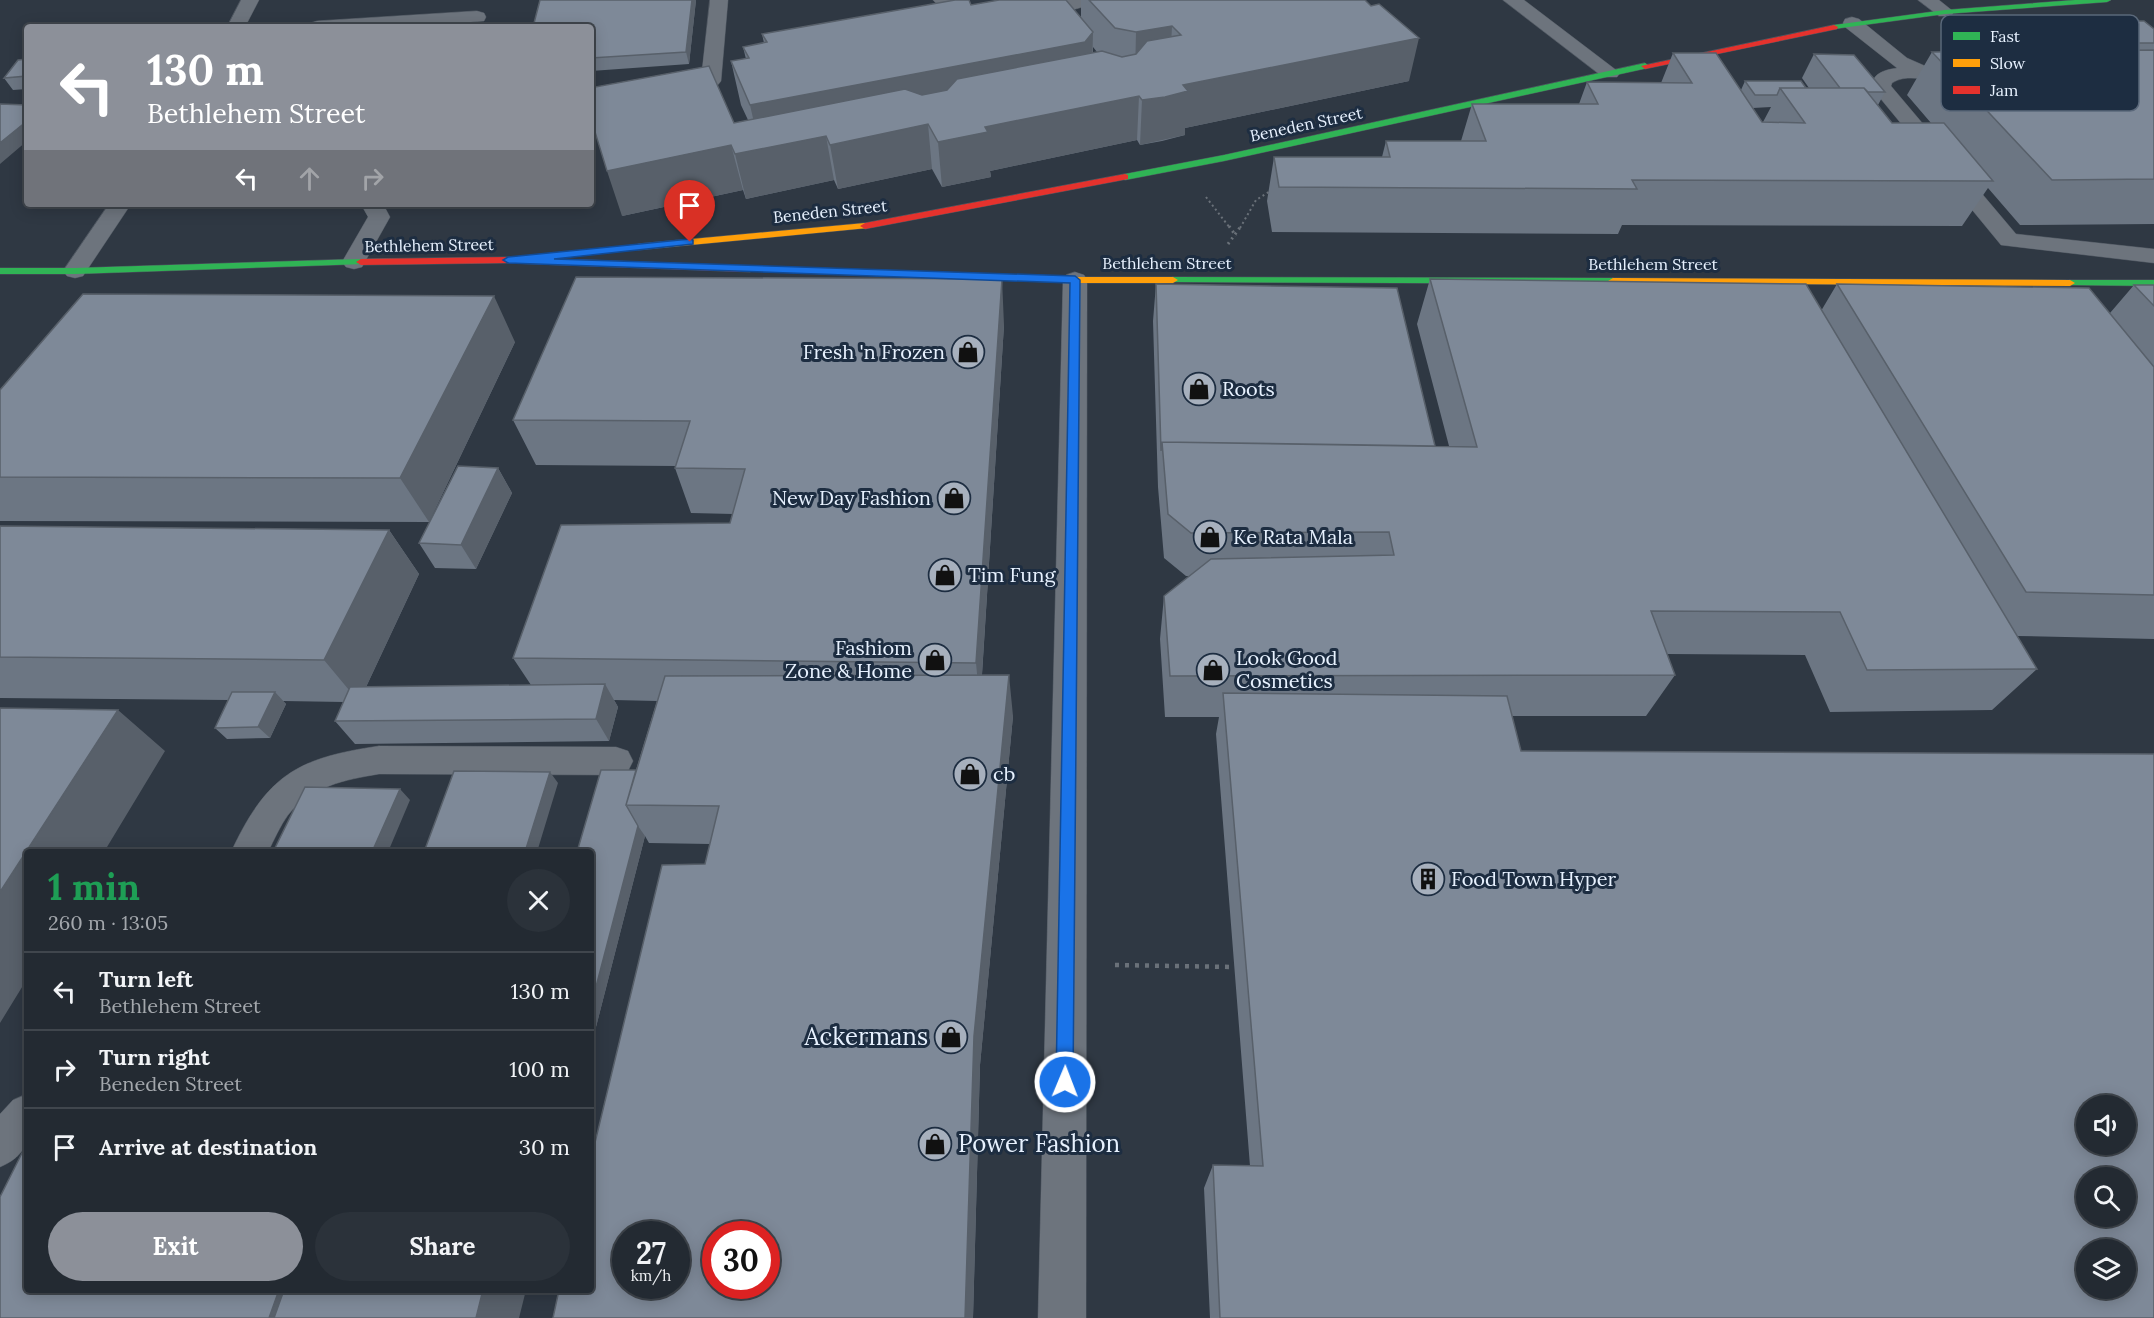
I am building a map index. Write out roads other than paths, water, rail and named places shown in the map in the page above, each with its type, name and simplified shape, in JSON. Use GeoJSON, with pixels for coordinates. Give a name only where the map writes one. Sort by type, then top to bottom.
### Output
{"type":"FeatureCollection","features":[{"type":"Feature","properties":{"kind":"main road","name":"Beneden Street"},"geometry":{"type":"LineString","coordinates":[[508,260],[872,225],[1224,158],[1610,73],[1852,23],[1945,12],[2107,0]]}},
{"type":"Feature","properties":{"kind":"main road","name":"Bethlehem Street"},"geometry":{"type":"LineString","coordinates":[[0,271],[508,260],[1075,280],[1185,278],[2154,283]]}},
{"type":"Feature","properties":{"kind":"street"},"geometry":{"type":"LineString","coordinates":[[1062,1318],[1075,280]]}},
{"type":"Feature","properties":{"kind":"lane"},"geometry":{"type":"LineString","coordinates":[[238,24],[250,0]]}},
{"type":"Feature","properties":{"kind":"lane"},"geometry":{"type":"LineString","coordinates":[[658,99],[696,91],[711,81],[719,0]]}},
{"type":"Feature","properties":{"kind":"lane"},"geometry":{"type":"LineString","coordinates":[[942,0],[974,12],[1001,16],[1034,14],[1087,0]]}},
{"type":"Feature","properties":{"kind":"lane"},"geometry":{"type":"LineString","coordinates":[[1512,0],[1610,73]]}},
{"type":"Feature","properties":{"kind":"lane"},"geometry":{"type":"LineString","coordinates":[[1928,0],[1945,12]]}},
{"type":"Feature","properties":{"kind":"lane"},"geometry":{"type":"LineString","coordinates":[[365,24],[477,17]]}},
{"type":"Feature","properties":{"kind":"lane"},"geometry":{"type":"LineString","coordinates":[[1852,23],[1900,62],[1914,70],[1941,75]]}},
{"type":"Feature","properties":{"kind":"lane"},"geometry":{"type":"LineString","coordinates":[[1914,70],[1890,75],[1882,80],[1881,87],[2009,240],[2154,256]]}},
{"type":"Feature","properties":{"kind":"lane"},"geometry":{"type":"LineString","coordinates":[[75,271],[118,207]]}},
{"type":"Feature","properties":{"kind":"lane"},"geometry":{"type":"LineString","coordinates":[[354,262],[379,217],[374,207]]}},
{"type":"Feature","properties":{"kind":"lane"},"geometry":{"type":"LineString","coordinates":[[251,849],[276,806],[301,782],[339,766],[379,760],[616,761]]}},
{"type":"Feature","properties":{"kind":"lane"},"geometry":{"type":"LineString","coordinates":[[0,1146],[24,1118]]}},
{"type":"Feature","properties":{"kind":"place","name":"Fresh 'n Frozen"},"geometry":{"type":"Point","coordinates":[968,352]}},
{"type":"Feature","properties":{"kind":"place","name":"Roots"},"geometry":{"type":"Point","coordinates":[1199,389]}},
{"type":"Feature","properties":{"kind":"place","name":"New Day Fashion"},"geometry":{"type":"Point","coordinates":[954,498]}},
{"type":"Feature","properties":{"kind":"place","name":"Ke Rata Mala"},"geometry":{"type":"Point","coordinates":[1210,537]}},
{"type":"Feature","properties":{"kind":"place","name":"Tim Fung"},"geometry":{"type":"Point","coordinates":[945,575]}},
{"type":"Feature","properties":{"kind":"place","name":"Fashiom Zone & Home"},"geometry":{"type":"Point","coordinates":[935,660]}},
{"type":"Feature","properties":{"kind":"place","name":"Look Good Cosmetics"},"geometry":{"type":"Point","coordinates":[1213,670]}},
{"type":"Feature","properties":{"kind":"place","name":"cb"},"geometry":{"type":"Point","coordinates":[970,774]}},
{"type":"Feature","properties":{"kind":"place","name":"Food Town Hyper"},"geometry":{"type":"Point","coordinates":[1428,879]}},
{"type":"Feature","properties":{"kind":"place","name":"Ackermans"},"geometry":{"type":"Point","coordinates":[951,1037]}},
{"type":"Feature","properties":{"kind":"place","name":"Power Fashion"},"geometry":{"type":"Point","coordinates":[935,1144]}}]}
